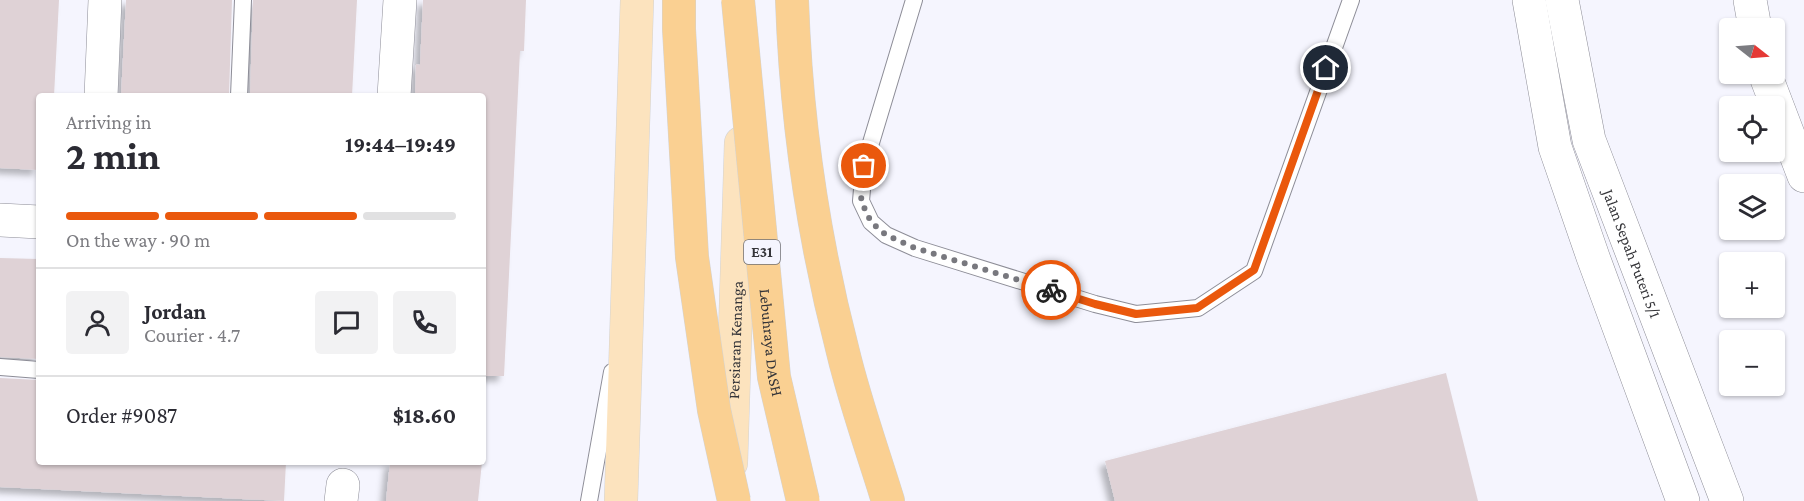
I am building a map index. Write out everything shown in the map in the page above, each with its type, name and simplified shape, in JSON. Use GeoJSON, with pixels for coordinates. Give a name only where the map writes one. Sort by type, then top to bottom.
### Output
{"type":"FeatureCollection","features":[{"type":"Feature","properties":{"kind":"highway"},"geometry":{"type":"LineString","coordinates":[[680,0],[679,29],[693,257],[714,410],[732,501]]}},
{"type":"Feature","properties":{"kind":"highway","name":"Lebuhraya DASH"},"geometry":{"type":"LineString","coordinates":[[738,0],[774,377],[803,501]]}},
{"type":"Feature","properties":{"kind":"highway"},"geometry":{"type":"LineString","coordinates":[[792,0],[794,59],[812,209],[843,355],[888,501]]}},
{"type":"Feature","properties":{"kind":"main road"},"geometry":{"type":"LineString","coordinates":[[621,501],[637,0]]}},
{"type":"Feature","properties":{"kind":"main road","name":"Persiaran Kenanga"},"geometry":{"type":"LineString","coordinates":[[732,501],[746,0]]}},
{"type":"Feature","properties":{"kind":"street"},"geometry":{"type":"LineString","coordinates":[[101,93],[105,0]]}},
{"type":"Feature","properties":{"kind":"street"},"geometry":{"type":"LineString","coordinates":[[394,93],[400,0]]}},
{"type":"Feature","properties":{"kind":"street"},"geometry":{"type":"LineString","coordinates":[[1529,0],[1555,147],[1683,501]]}},
{"type":"Feature","properties":{"kind":"street","name":"Jalan Sepah Puteri 5/1"},"geometry":{"type":"LineString","coordinates":[[1562,0],[1589,140],[1727,501]]}},
{"type":"Feature","properties":{"kind":"street"},"geometry":{"type":"LineString","coordinates":[[1750,0],[1753,18]]}},
{"type":"Feature","properties":{"kind":"street"},"geometry":{"type":"LineString","coordinates":[[1769,84],[1804,176]]}},
{"type":"Feature","properties":{"kind":"street"},"geometry":{"type":"LineString","coordinates":[[0,220],[36,222]]}},
{"type":"Feature","properties":{"kind":"lane"},"geometry":{"type":"LineString","coordinates":[[238,93],[243,0]]}},
{"type":"Feature","properties":{"kind":"lane"},"geometry":{"type":"LineString","coordinates":[[914,0],[864,166],[861,201],[871,222],[886,235],[915,248],[1095,304],[1136,314],[1197,308],[1254,270],[1351,0]]}},
{"type":"Feature","properties":{"kind":"lane"},"geometry":{"type":"LineString","coordinates":[[589,501],[615,356],[626,323]]}},
{"type":"Feature","properties":{"kind":"lane"},"geometry":{"type":"LineString","coordinates":[[0,367],[36,370]]}},
{"type":"Feature","properties":{"kind":"building"},"geometry":{"type":"Polygon","coordinates":[[[0,0],[59,0],[54,93],[36,93],[36,170],[0,168],[0,0]]]}},
{"type":"Feature","properties":{"kind":"building"},"geometry":{"type":"Polygon","coordinates":[[[126,0],[232,0],[229,93],[121,93],[126,0]]]}},
{"type":"Feature","properties":{"kind":"building"},"geometry":{"type":"Polygon","coordinates":[[[253,0],[357,0],[352,93],[250,93],[253,0]]]}},
{"type":"Feature","properties":{"kind":"building"},"geometry":{"type":"Polygon","coordinates":[[[423,0],[526,0],[524,51],[520,51],[504,376],[486,376],[486,93],[415,93],[416,64],[420,65],[423,0]]]}},
{"type":"Feature","properties":{"kind":"building"},"geometry":{"type":"Polygon","coordinates":[[[0,258],[36,259],[36,359],[0,357],[0,258]]]}},
{"type":"Feature","properties":{"kind":"building"},"geometry":{"type":"Polygon","coordinates":[[[1446,373],[1478,501],[1115,501],[1105,461],[1446,373]]]}},
{"type":"Feature","properties":{"kind":"building"},"geometry":{"type":"Polygon","coordinates":[[[0,378],[36,380],[36,465],[286,465],[284,501],[0,487],[0,378]]]}},
{"type":"Feature","properties":{"kind":"building"},"geometry":{"type":"Polygon","coordinates":[[[390,465],[482,465],[478,501],[386,501],[390,465]]]}},
{"type":"Feature","properties":{"kind":"way so far"},"geometry":{"type":"LineString","coordinates":[[864,166],[861,201],[871,222],[886,235],[915,248],[1051,290]]}},
{"type":"Feature","properties":{"kind":"route"},"geometry":{"type":"LineString","coordinates":[[1051,290],[1136,314],[1197,308],[1254,270],[1326,68]]}}]}
